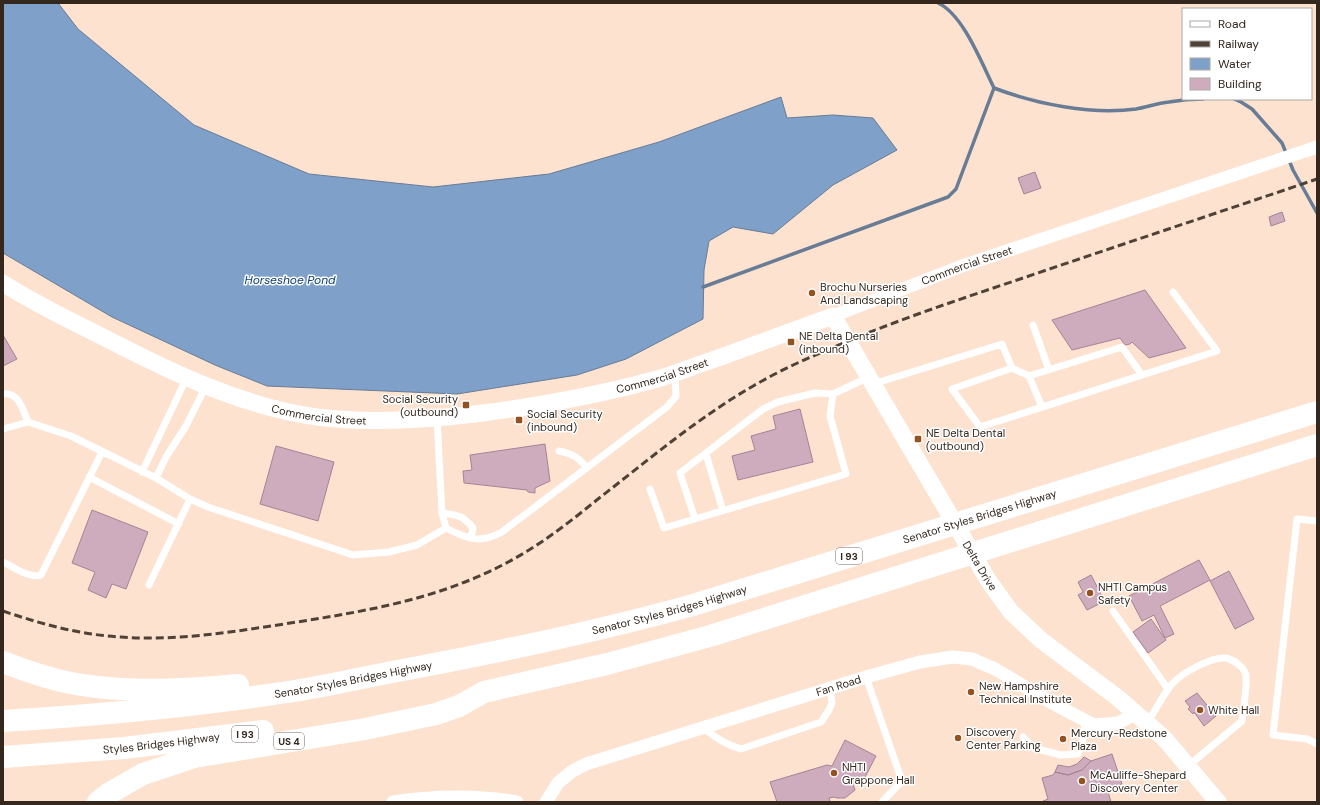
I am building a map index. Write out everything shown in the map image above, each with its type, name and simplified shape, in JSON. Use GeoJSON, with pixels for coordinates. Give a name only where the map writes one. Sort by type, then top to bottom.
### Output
{"type":"FeatureCollection","features":[{"type":"Feature","properties":{"kind":"highway","name":"Senator Styles Bridges Highway"},"geometry":{"type":"LineString","coordinates":[[3,721],[96,715],[190,705],[294,691],[471,658],[628,623],[679,609],[1317,412]]}},
{"type":"Feature","properties":{"kind":"highway","name":"I 93"},"geometry":{"type":"LineString","coordinates":[[484,692],[607,664],[710,636],[1317,445]]}},
{"type":"Feature","properties":{"kind":"highway"},"geometry":{"type":"LineString","coordinates":[[3,662],[30,673],[56,680],[108,689],[162,690],[229,686],[332,675],[375,675]]}},
{"type":"Feature","properties":{"kind":"highway","name":"Styles Bridges Highway"},"geometry":{"type":"LineString","coordinates":[[3,757],[124,748],[255,733],[387,711],[484,692]]}},
{"type":"Feature","properties":{"kind":"highway","name":"US 4"},"geometry":{"type":"LineString","coordinates":[[98,802],[108,794],[143,774],[194,757],[365,729],[436,714],[459,706],[484,692]]}},
{"type":"Feature","properties":{"kind":"street","name":"Commercial Street"},"geometry":{"type":"LineString","coordinates":[[3,283],[41,306],[147,360],[206,386],[259,405],[315,417],[375,421],[437,418],[535,406],[600,394],[675,373],[833,316],[962,266],[1317,147]]}},
{"type":"Feature","properties":{"kind":"street","name":"Delta Drive"},"geometry":{"type":"LineString","coordinates":[[833,316],[988,580],[1012,612],[1041,640],[1118,698],[1164,738],[1218,802]]}},
{"type":"Feature","properties":{"kind":"street","name":"Fan Road"},"geometry":{"type":"LineString","coordinates":[[546,802],[558,783],[571,772],[586,764],[866,677],[939,658],[953,657],[972,659],[994,669],[1054,704],[1094,725],[1118,723],[1142,718]]}},
{"type":"Feature","properties":{"kind":"street"},"geometry":{"type":"LineString","coordinates":[[393,802],[470,797],[517,802]]}},
{"type":"Feature","properties":{"kind":"lane"},"geometry":{"type":"LineString","coordinates":[[1012,368],[952,389],[980,427],[1216,351],[1173,292]]}},
{"type":"Feature","properties":{"kind":"lane"},"geometry":{"type":"LineString","coordinates":[[1033,325],[1050,370]]}},
{"type":"Feature","properties":{"kind":"lane"},"geometry":{"type":"LineString","coordinates":[[695,519],[680,473],[764,409],[778,402],[815,393],[833,394],[871,380],[1002,344],[1012,368],[1029,376],[1122,347],[1142,375]]}},
{"type":"Feature","properties":{"kind":"lane"},"geometry":{"type":"LineString","coordinates":[[437,418],[442,513],[446,528],[460,536],[482,540],[492,538],[502,532],[667,407],[676,396],[675,373]]}},
{"type":"Feature","properties":{"kind":"lane"},"geometry":{"type":"LineString","coordinates":[[1029,376],[1042,407]]}},
{"type":"Feature","properties":{"kind":"lane"},"geometry":{"type":"LineString","coordinates":[[142,472],[187,377]]}},
{"type":"Feature","properties":{"kind":"lane"},"geometry":{"type":"LineString","coordinates":[[156,478],[166,457],[186,426],[206,386]]}},
{"type":"Feature","properties":{"kind":"lane"},"geometry":{"type":"LineString","coordinates":[[3,394],[8,394],[20,401],[28,422]]}},
{"type":"Feature","properties":{"kind":"lane"},"geometry":{"type":"LineString","coordinates":[[650,489],[664,528],[846,474],[830,416],[833,394]]}},
{"type":"Feature","properties":{"kind":"lane"},"geometry":{"type":"LineString","coordinates":[[3,429],[28,422],[68,435],[156,478],[190,499],[226,514],[353,555],[389,552],[417,545],[446,528]]}},
{"type":"Feature","properties":{"kind":"lane"},"geometry":{"type":"LineString","coordinates":[[559,451],[572,454],[580,459],[587,468]]}},
{"type":"Feature","properties":{"kind":"lane"},"geometry":{"type":"LineString","coordinates":[[3,562],[31,575],[41,575],[102,452]]}},
{"type":"Feature","properties":{"kind":"lane"},"geometry":{"type":"LineString","coordinates":[[706,454],[724,511]]}},
{"type":"Feature","properties":{"kind":"lane"},"geometry":{"type":"LineString","coordinates":[[89,477],[179,524]]}},
{"type":"Feature","properties":{"kind":"lane"},"geometry":{"type":"LineString","coordinates":[[149,585],[190,499]]}},
{"type":"Feature","properties":{"kind":"lane"},"geometry":{"type":"LineString","coordinates":[[442,513],[458,515],[466,519],[472,528],[471,538]]}},
{"type":"Feature","properties":{"kind":"lane"},"geometry":{"type":"LineString","coordinates":[[1317,521],[1297,519],[1273,735],[1307,739],[1317,744]]}},
{"type":"Feature","properties":{"kind":"lane"},"geometry":{"type":"LineString","coordinates":[[1112,611],[1168,689]]}},
{"type":"Feature","properties":{"kind":"lane"},"geometry":{"type":"LineString","coordinates":[[1142,718],[1173,683],[1191,669],[1215,660],[1227,658],[1243,668],[1246,678],[1242,721],[1188,766]]}},
{"type":"Feature","properties":{"kind":"lane"},"geometry":{"type":"LineString","coordinates":[[866,677],[902,781],[882,802]]}},
{"type":"Feature","properties":{"kind":"lane"},"geometry":{"type":"LineString","coordinates":[[702,728],[717,739],[732,747],[741,748],[821,722],[832,703],[830,689]]}},
{"type":"Feature","properties":{"kind":"lane"},"geometry":{"type":"LineString","coordinates":[[1023,737],[1034,748],[1061,755],[1078,754],[1084,736],[1086,720]]}},
{"type":"Feature","properties":{"kind":"water","name":"Horseshoe Pond"},"geometry":{"type":"Polygon","coordinates":[[[3,3],[58,3],[78,29],[194,125],[309,174],[433,187],[549,174],[659,142],[781,97],[787,118],[833,115],[873,118],[897,150],[833,185],[773,234],[733,227],[709,241],[704,270],[703,319],[626,359],[577,375],[457,394],[267,386],[215,365],[112,317],[3,253],[3,3]]]}},
{"type":"Feature","properties":{"kind":"building"},"geometry":{"type":"Polygon","coordinates":[[[1035,172],[1041,188],[1024,194],[1018,178],[1035,172]]]}},
{"type":"Feature","properties":{"kind":"building"},"geometry":{"type":"Polygon","coordinates":[[[1282,212],[1285,221],[1271,226],[1269,217],[1282,212]]]}},
{"type":"Feature","properties":{"kind":"building"},"geometry":{"type":"Polygon","coordinates":[[[1145,290],[1186,348],[1149,358],[1132,342],[1125,345],[1120,338],[1072,350],[1052,320],[1145,290]]]}},
{"type":"Feature","properties":{"kind":"building"},"geometry":{"type":"Polygon","coordinates":[[[3,335],[17,359],[3,366],[3,335]]]}},
{"type":"Feature","properties":{"kind":"building"},"geometry":{"type":"Polygon","coordinates":[[[800,409],[813,462],[738,480],[732,456],[755,450],[751,436],[776,429],[773,416],[800,409]]]}},
{"type":"Feature","properties":{"kind":"building"},"geometry":{"type":"Polygon","coordinates":[[[545,444],[550,481],[535,488],[535,493],[528,492],[527,490],[464,483],[463,471],[472,470],[470,455],[545,444]]]}},
{"type":"Feature","properties":{"kind":"building"},"geometry":{"type":"Polygon","coordinates":[[[276,446],[334,462],[318,521],[260,504],[276,446]]]}},
{"type":"Feature","properties":{"kind":"building"},"geometry":{"type":"Polygon","coordinates":[[[92,510],[148,532],[126,589],[112,584],[106,598],[88,590],[95,572],[72,563],[92,510]]]}},
{"type":"Feature","properties":{"kind":"building"},"geometry":{"type":"Polygon","coordinates":[[[1199,560],[1210,580],[1160,606],[1174,634],[1165,638],[1154,615],[1142,621],[1129,596],[1199,560]]]}},
{"type":"Feature","properties":{"kind":"building"},"geometry":{"type":"Polygon","coordinates":[[[1229,571],[1254,619],[1235,629],[1210,581],[1229,571]]]}},
{"type":"Feature","properties":{"kind":"building","name":"NHTI Campus Safety"},"geometry":{"type":"Polygon","coordinates":[[[1091,575],[1103,598],[1099,600],[1101,603],[1087,610],[1078,595],[1083,592],[1078,582],[1091,575]]]}},
{"type":"Feature","properties":{"kind":"building"},"geometry":{"type":"Polygon","coordinates":[[[1151,619],[1166,640],[1148,653],[1133,632],[1151,619]]]}},
{"type":"Feature","properties":{"kind":"building","name":"White Hall"},"geometry":{"type":"Polygon","coordinates":[[[1197,693],[1216,716],[1204,726],[1194,712],[1193,714],[1188,709],[1190,707],[1185,701],[1197,693]]]}},
{"type":"Feature","properties":{"kind":"building","name":"NHTI Grappone Hall"},"geometry":{"type":"Polygon","coordinates":[[[845,740],[876,756],[862,783],[855,779],[853,784],[855,790],[845,798],[829,798],[830,801],[826,802],[777,802],[770,782],[827,765],[832,766],[845,740]]]}},
{"type":"Feature","properties":{"kind":"building","name":"McAuliffe-Shepard Discovery Center"},"geometry":{"type":"Polygon","coordinates":[[[1112,754],[1122,784],[1107,788],[1111,802],[1041,802],[1048,799],[1042,778],[1053,775],[1055,772],[1068,775],[1082,770],[1091,761],[1112,754]]]}},
{"type":"Feature","properties":{"kind":"building"},"geometry":{"type":"Polygon","coordinates":[[[1084,757],[1091,761],[1082,770],[1068,775],[1055,772],[1058,765],[1069,767],[1077,764],[1084,757]]]}},
{"type":"Feature","properties":{"kind":"waterway"},"geometry":{"type":"LineString","coordinates":[[938,3],[947,9],[964,28],[978,53],[994,88],[1028,99],[1064,107],[1082,109],[1136,109],[1186,100]]}},
{"type":"Feature","properties":{"kind":"waterway"},"geometry":{"type":"LineString","coordinates":[[703,287],[948,197],[956,189],[994,88]]}},
{"type":"Feature","properties":{"kind":"waterway"},"geometry":{"type":"LineString","coordinates":[[1236,100],[1252,109],[1282,143],[1293,170],[1317,213]]}},
{"type":"Feature","properties":{"kind":"railway"},"geometry":{"type":"LineString","coordinates":[[3,611],[46,624],[91,634],[160,638],[200,636],[278,625],[376,608],[438,592],[499,567],[529,550],[564,526],[663,448],[708,415],[731,399],[790,366],[874,330],[924,312],[1317,179]]}},
{"type":"Feature","properties":{"kind":"place","name":"Brochu Nurseries And Landscaping"},"geometry":{"type":"Point","coordinates":[812,293]}},
{"type":"Feature","properties":{"kind":"place","name":"NE Delta Dental (inbound)"},"geometry":{"type":"Point","coordinates":[791,342]}},
{"type":"Feature","properties":{"kind":"place","name":"Social Security (outbound)"},"geometry":{"type":"Point","coordinates":[466,405]}},
{"type":"Feature","properties":{"kind":"place","name":"Social Security (inbound)"},"geometry":{"type":"Point","coordinates":[519,420]}},
{"type":"Feature","properties":{"kind":"place","name":"NE Delta Dental (outbound)"},"geometry":{"type":"Point","coordinates":[918,439]}},
{"type":"Feature","properties":{"kind":"place","name":"NHTI Campus Safety"},"geometry":{"type":"Point","coordinates":[1090,593]}},
{"type":"Feature","properties":{"kind":"place","name":"New Hampshire Technical Institute"},"geometry":{"type":"Point","coordinates":[971,692]}},
{"type":"Feature","properties":{"kind":"place","name":"White Hall"},"geometry":{"type":"Point","coordinates":[1200,710]}},
{"type":"Feature","properties":{"kind":"place","name":"Discovery Center Parking"},"geometry":{"type":"Point","coordinates":[958,738]}},
{"type":"Feature","properties":{"kind":"place","name":"Mercury-Redstone Plaza"},"geometry":{"type":"Point","coordinates":[1063,739]}},
{"type":"Feature","properties":{"kind":"place","name":"NHTI Grappone Hall"},"geometry":{"type":"Point","coordinates":[834,773]}},
{"type":"Feature","properties":{"kind":"place","name":"McAuliffe-Shepard Discovery Center"},"geometry":{"type":"Point","coordinates":[1082,781]}}]}
